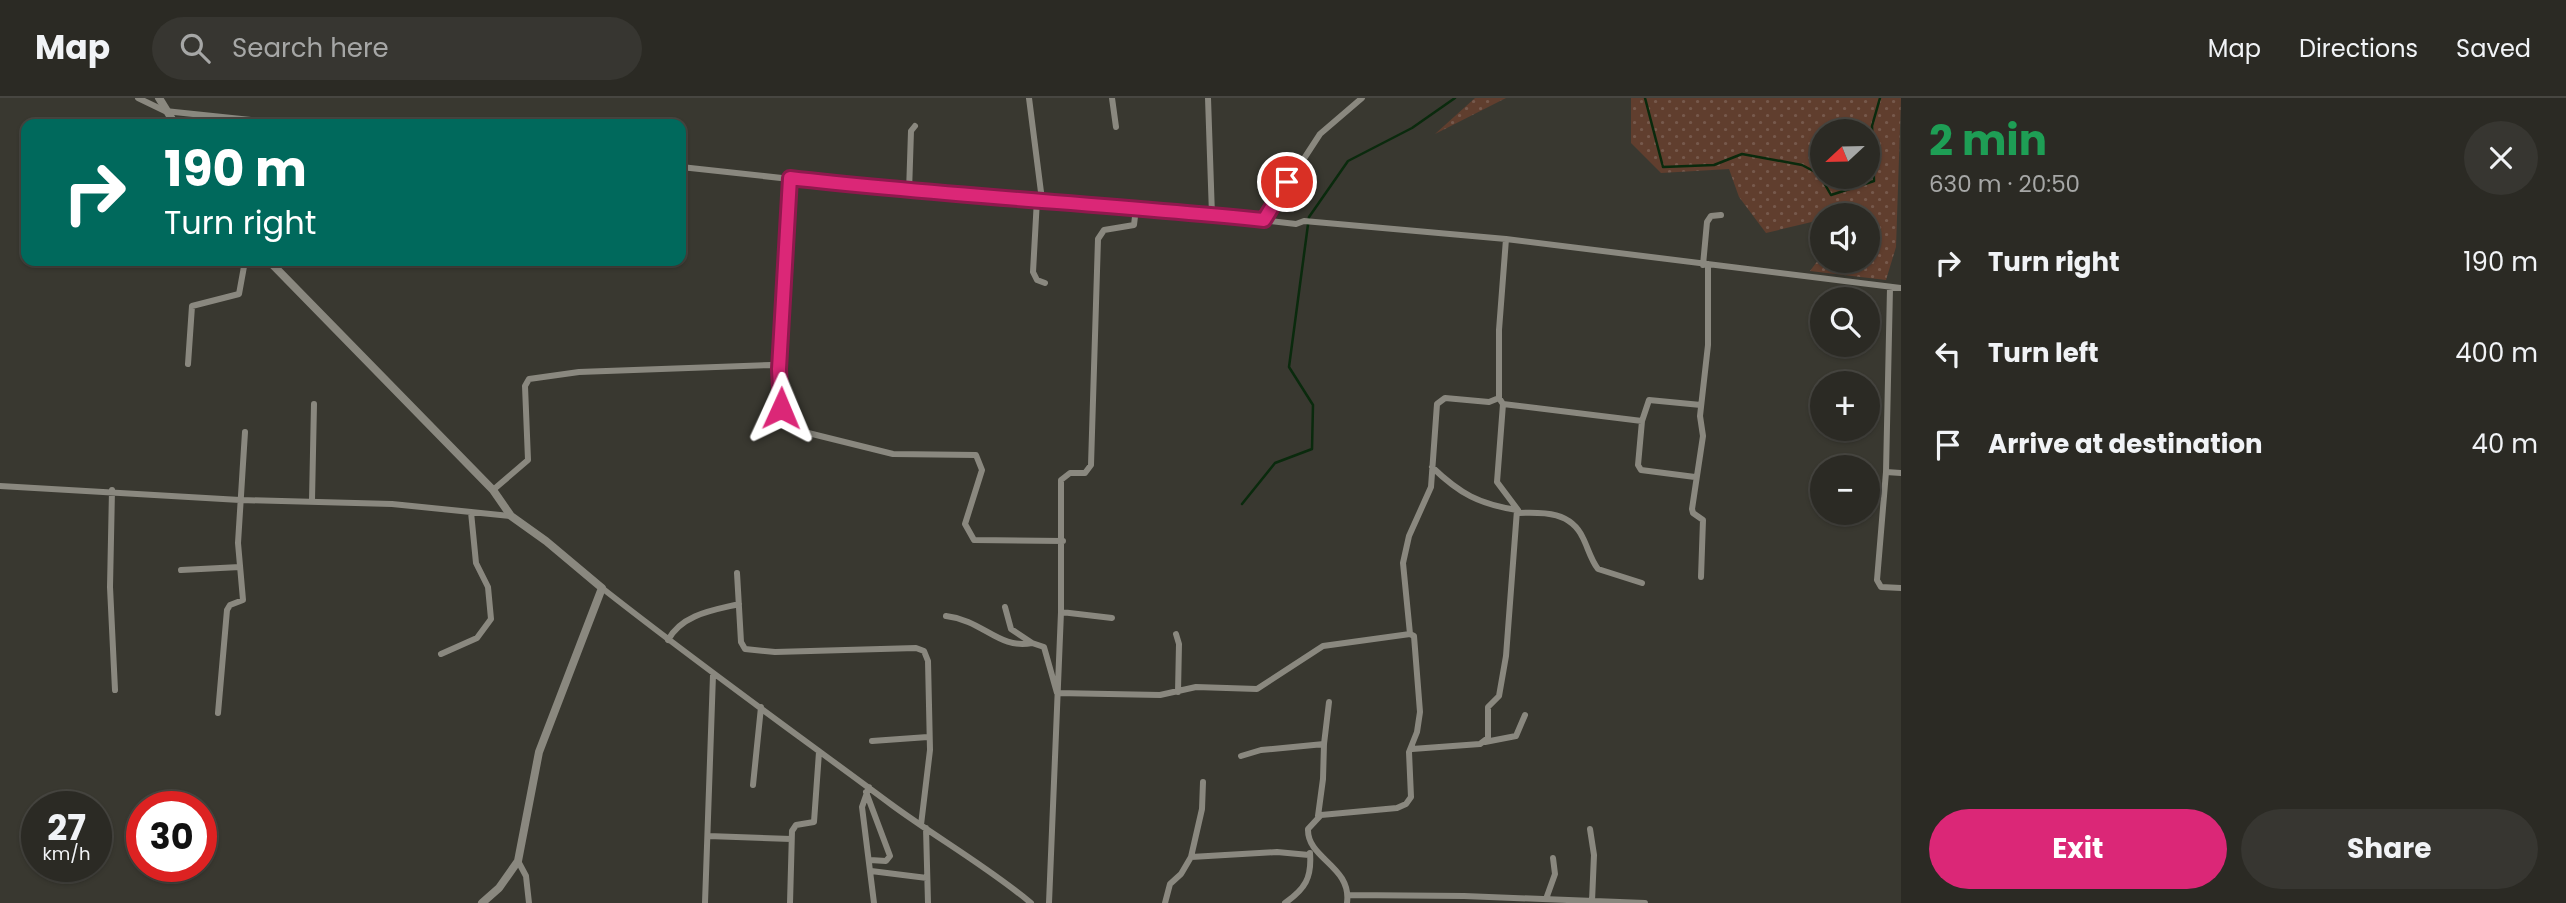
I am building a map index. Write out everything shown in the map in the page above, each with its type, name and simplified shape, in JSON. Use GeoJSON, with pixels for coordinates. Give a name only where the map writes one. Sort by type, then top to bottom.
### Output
{"type":"FeatureCollection","features":[{"type":"Feature","properties":{"kind":"street"},"geometry":{"type":"LineString","coordinates":[[138,98],[165,111],[241,119]]}},
{"type":"Feature","properties":{"kind":"street"},"geometry":{"type":"LineString","coordinates":[[159,98],[171,119]]}},
{"type":"Feature","properties":{"kind":"street"},"geometry":{"type":"LineString","coordinates":[[1029,98],[1040,200],[1034,272],[1035,278],[1045,284]]}},
{"type":"Feature","properties":{"kind":"street"},"geometry":{"type":"LineString","coordinates":[[1112,98],[1116,127]]}},
{"type":"Feature","properties":{"kind":"street"},"geometry":{"type":"LineString","coordinates":[[1208,98],[1212,215]]}},
{"type":"Feature","properties":{"kind":"street"},"geometry":{"type":"LineString","coordinates":[[1264,220],[1321,134],[1362,98]]}},
{"type":"Feature","properties":{"kind":"street"},"geometry":{"type":"LineString","coordinates":[[909,192],[911,131],[915,126]]}},
{"type":"Feature","properties":{"kind":"street"},"geometry":{"type":"LineString","coordinates":[[686,168],[909,192],[1040,200],[1296,224],[1313,222],[1506,239],[1901,288]]}},
{"type":"Feature","properties":{"kind":"street"},"geometry":{"type":"LineString","coordinates":[[790,178],[779,369],[780,419],[788,428],[892,454],[976,455],[980,459],[982,470],[966,518],[969,536],[982,542],[1063,541]]}},
{"type":"Feature","properties":{"kind":"street"},"geometry":{"type":"LineString","coordinates":[[1049,903],[1061,612],[1061,480],[1070,473],[1086,473],[1091,465],[1098,239],[1104,230],[1134,225],[1136,208]]}},
{"type":"Feature","properties":{"kind":"street"},"geometry":{"type":"LineString","coordinates":[[1701,577],[1703,520],[1694,514],[1692,509],[1703,436],[1701,405],[1708,345],[1705,264],[1707,222],[1711,216],[1721,215]]}},
{"type":"Feature","properties":{"kind":"street"},"geometry":{"type":"LineString","coordinates":[[1485,742],[1489,735],[1489,704],[1499,696],[1508,640],[1518,511],[1497,482],[1501,401],[1501,289],[1506,239]]}},
{"type":"Feature","properties":{"kind":"street"},"geometry":{"type":"LineString","coordinates":[[188,364],[192,306],[239,294],[243,266]]}},
{"type":"Feature","properties":{"kind":"street"},"geometry":{"type":"LineString","coordinates":[[274,266],[493,490],[511,516],[713,675],[761,706],[867,789],[1031,903]]}},
{"type":"Feature","properties":{"kind":"street"},"geometry":{"type":"LineString","coordinates":[[1890,288],[1886,472],[1877,580],[1881,587],[1901,588]]}},
{"type":"Feature","properties":{"kind":"street"},"geometry":{"type":"LineString","coordinates":[[493,490],[527,460],[525,386],[529,379],[579,373],[708,366],[771,365],[779,369]]}},
{"type":"Feature","properties":{"kind":"street"},"geometry":{"type":"LineString","coordinates":[[1695,477],[1639,469],[1642,421],[1647,402],[1652,398],[1701,405]]}},
{"type":"Feature","properties":{"kind":"street"},"geometry":{"type":"LineString","coordinates":[[1318,816],[1406,804],[1412,789],[1408,767],[1420,704],[1416,641],[1410,634],[1403,563],[1409,536],[1431,487],[1434,409],[1440,400],[1501,401],[1642,421]]}},
{"type":"Feature","properties":{"kind":"street"},"geometry":{"type":"LineString","coordinates":[[312,500],[314,404]]}},
{"type":"Feature","properties":{"kind":"street"},"geometry":{"type":"LineString","coordinates":[[218,713],[227,610],[230,605],[243,600],[240,500],[246,432]]}},
{"type":"Feature","properties":{"kind":"street"},"geometry":{"type":"LineString","coordinates":[[1431,467],[1471,499],[1518,511],[1545,512],[1569,520],[1582,535],[1598,569],[1642,583]]}},
{"type":"Feature","properties":{"kind":"street"},"geometry":{"type":"LineString","coordinates":[[1886,472],[1901,473]]}},
{"type":"Feature","properties":{"kind":"street"},"geometry":{"type":"LineString","coordinates":[[0,486],[112,490],[240,500],[312,500],[511,516]]}},
{"type":"Feature","properties":{"kind":"street"},"geometry":{"type":"LineString","coordinates":[[112,490],[110,587],[115,690]]}},
{"type":"Feature","properties":{"kind":"street"},"geometry":{"type":"LineString","coordinates":[[441,654],[477,638],[491,619],[488,587],[476,563],[471,512]]}},
{"type":"Feature","properties":{"kind":"street"},"geometry":{"type":"LineString","coordinates":[[181,570],[240,567]]}},
{"type":"Feature","properties":{"kind":"street"},"geometry":{"type":"LineString","coordinates":[[737,573],[741,642],[749,650],[924,650],[928,661],[928,737],[923,827],[928,903]]}},
{"type":"Feature","properties":{"kind":"street"},"geometry":{"type":"LineString","coordinates":[[482,903],[499,888],[518,861],[539,752],[602,588]]}},
{"type":"Feature","properties":{"kind":"street"},"geometry":{"type":"LineString","coordinates":[[668,639],[679,626],[696,616],[740,604]]}},
{"type":"Feature","properties":{"kind":"street"},"geometry":{"type":"LineString","coordinates":[[1005,607],[1011,629],[1032,643],[1044,647],[1057,693]]}},
{"type":"Feature","properties":{"kind":"street"},"geometry":{"type":"LineString","coordinates":[[1061,612],[1112,618]]}},
{"type":"Feature","properties":{"kind":"street"},"geometry":{"type":"LineString","coordinates":[[946,616],[976,624],[1006,643],[1032,643]]}},
{"type":"Feature","properties":{"kind":"street"},"geometry":{"type":"LineString","coordinates":[[1176,634],[1179,644],[1178,692]]}},
{"type":"Feature","properties":{"kind":"street"},"geometry":{"type":"LineString","coordinates":[[1057,693],[1160,695],[1196,687],[1257,689],[1323,646],[1410,634]]}},
{"type":"Feature","properties":{"kind":"street"},"geometry":{"type":"LineString","coordinates":[[705,903],[713,675]]}},
{"type":"Feature","properties":{"kind":"street"},"geometry":{"type":"LineString","coordinates":[[1285,903],[1306,885],[1311,870],[1309,855],[1312,846],[1308,829],[1318,816],[1329,702]]}},
{"type":"Feature","properties":{"kind":"street"},"geometry":{"type":"LineString","coordinates":[[752,785],[761,706]]}},
{"type":"Feature","properties":{"kind":"street"},"geometry":{"type":"LineString","coordinates":[[1412,749],[1485,742],[1516,736],[1525,715]]}},
{"type":"Feature","properties":{"kind":"street"},"geometry":{"type":"LineString","coordinates":[[873,741],[928,737]]}},
{"type":"Feature","properties":{"kind":"street"},"geometry":{"type":"LineString","coordinates":[[1241,756],[1261,750],[1324,744]]}},
{"type":"Feature","properties":{"kind":"street"},"geometry":{"type":"LineString","coordinates":[[790,903],[791,839],[796,825],[814,822],[819,752]]}},
{"type":"Feature","properties":{"kind":"street"},"geometry":{"type":"LineString","coordinates":[[1166,903],[1170,884],[1181,874],[1191,857],[1202,809],[1203,782]]}},
{"type":"Feature","properties":{"kind":"street"},"geometry":{"type":"LineString","coordinates":[[867,789],[862,807],[874,903]]}},
{"type":"Feature","properties":{"kind":"street"},"geometry":{"type":"LineString","coordinates":[[867,789],[890,856],[886,861],[870,860]]}},
{"type":"Feature","properties":{"kind":"street"},"geometry":{"type":"LineString","coordinates":[[1590,829],[1594,855],[1592,901]]}},
{"type":"Feature","properties":{"kind":"street"},"geometry":{"type":"LineString","coordinates":[[708,835],[791,839]]}},
{"type":"Feature","properties":{"kind":"street"},"geometry":{"type":"LineString","coordinates":[[1312,846],[1339,873],[1348,899],[1645,903]]}},
{"type":"Feature","properties":{"kind":"street"},"geometry":{"type":"LineString","coordinates":[[1191,857],[1277,852],[1309,855]]}},
{"type":"Feature","properties":{"kind":"street"},"geometry":{"type":"LineString","coordinates":[[1546,900],[1555,874],[1553,858]]}},
{"type":"Feature","properties":{"kind":"street"},"geometry":{"type":"LineString","coordinates":[[518,861],[528,884],[529,903]]}},
{"type":"Feature","properties":{"kind":"street"},"geometry":{"type":"LineString","coordinates":[[871,871],[928,878]]}},
{"type":"Feature","properties":{"kind":"shaded area"},"geometry":{"type":"Polygon","coordinates":[[[1475,98],[1506,98],[1435,134],[1475,98]]]}},
{"type":"Feature","properties":{"kind":"shaded area"},"geometry":{"type":"Polygon","coordinates":[[[1631,98],[1901,98],[1896,247],[1886,280],[1827,273],[1880,273],[1880,203],[1810,203],[1810,222],[1766,233],[1739,197],[1729,169],[1661,173],[1631,143],[1631,98]]]}},
{"type":"Feature","properties":{"kind":"waterway"},"geometry":{"type":"LineString","coordinates":[[1242,504],[1275,463],[1312,449],[1313,405],[1289,367],[1309,217],[1348,161],[1412,128],[1455,98]]}},
{"type":"Feature","properties":{"kind":"waterway"},"geometry":{"type":"LineString","coordinates":[[1645,98],[1663,167],[1714,165],[1742,154],[1802,165],[1819,174],[1831,195],[1874,181],[1872,126],[1880,98]]}},
{"type":"Feature","properties":{"kind":"route"},"geometry":{"type":"LineString","coordinates":[[781,408],[782,379],[779,369],[783,341],[790,178],[909,192],[1184,211],[1264,220],[1287,182]]}}]}
